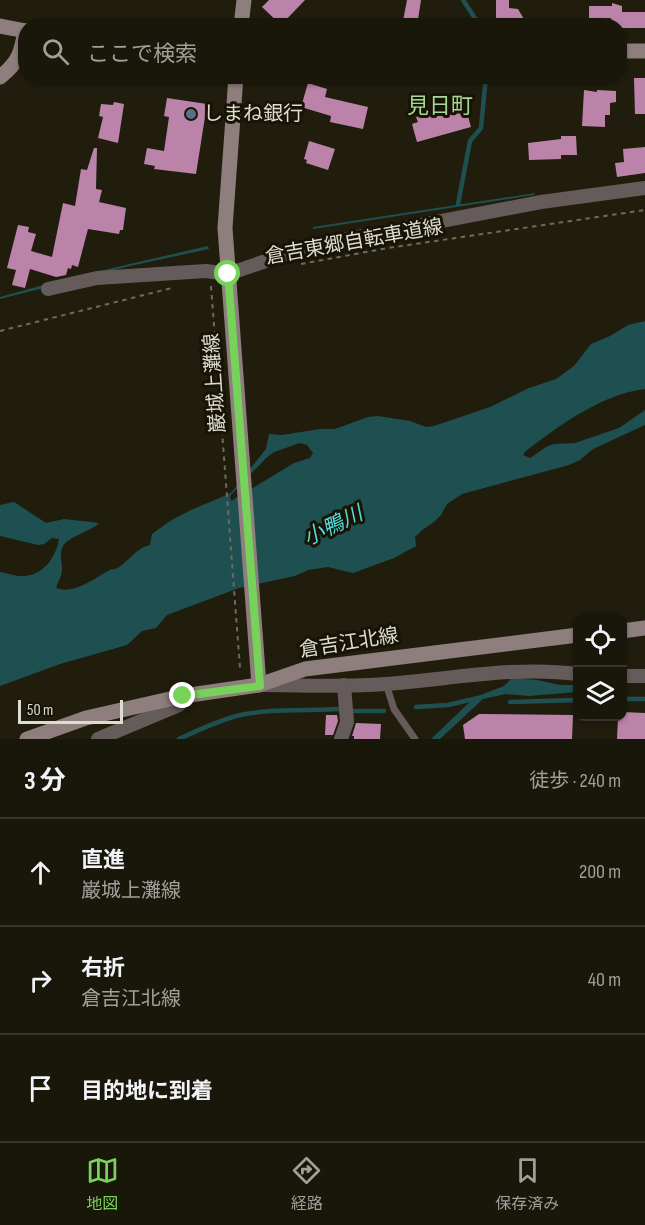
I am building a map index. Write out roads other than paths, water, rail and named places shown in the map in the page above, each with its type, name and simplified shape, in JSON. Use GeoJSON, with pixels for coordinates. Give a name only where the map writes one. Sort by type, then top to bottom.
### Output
{"type":"FeatureCollection","features":[{"type":"Feature","properties":{"kind":"main road"},"geometry":{"type":"LineString","coordinates":[[242,18],[244,0]]}},
{"type":"Feature","properties":{"kind":"main road"},"geometry":{"type":"LineString","coordinates":[[0,26],[18,30]]}},
{"type":"Feature","properties":{"kind":"main road"},"geometry":{"type":"LineString","coordinates":[[627,51],[645,51]]}},
{"type":"Feature","properties":{"kind":"main road"},"geometry":{"type":"LineString","coordinates":[[0,77],[18,58]]}},
{"type":"Feature","properties":{"kind":"main road","name":"巌城上灘線"},"geometry":{"type":"LineString","coordinates":[[235,84],[225,228],[260,686]]}},
{"type":"Feature","properties":{"kind":"main road"},"geometry":{"type":"LineString","coordinates":[[627,630],[645,628]]}},
{"type":"Feature","properties":{"kind":"main road","name":"倉吉江北線"},"geometry":{"type":"LineString","coordinates":[[27,739],[86,718],[183,696],[260,686],[305,669],[573,636]]}},
{"type":"Feature","properties":{"kind":"street"},"geometry":{"type":"LineString","coordinates":[[48,289],[97,278],[206,271],[228,279],[317,244],[541,202],[645,188]]}},
{"type":"Feature","properties":{"kind":"street"},"geometry":{"type":"LineString","coordinates":[[260,686],[386,684],[552,670],[573,673]]}},
{"type":"Feature","properties":{"kind":"street"},"geometry":{"type":"LineString","coordinates":[[627,676],[645,676]]}},
{"type":"Feature","properties":{"kind":"street"},"geometry":{"type":"LineString","coordinates":[[341,739],[347,722],[344,685]]}},
{"type":"Feature","properties":{"kind":"street"},"geometry":{"type":"LineString","coordinates":[[98,739],[179,705],[183,696]]}},
{"type":"Feature","properties":{"kind":"lane"},"geometry":{"type":"LineString","coordinates":[[386,684],[394,709],[415,739]]}},
{"type":"Feature","properties":{"kind":"water"},"geometry":{"type":"Polygon","coordinates":[[[535,193],[534,195],[313,229],[313,227],[535,193]]]}},
{"type":"Feature","properties":{"kind":"water"},"geometry":{"type":"Polygon","coordinates":[[[208,246],[209,249],[130,266],[0,299],[0,297],[65,279],[208,246]]]}},
{"type":"Feature","properties":{"kind":"water","name":"小鴨川"},"geometry":{"type":"Polygon","coordinates":[[[645,321],[645,389],[613,397],[582,412],[523,455],[530,458],[554,444],[575,443],[619,428],[645,410],[645,425],[593,449],[580,460],[569,465],[462,494],[447,504],[441,515],[415,537],[416,546],[394,558],[353,573],[328,567],[239,588],[167,615],[156,628],[142,631],[127,645],[60,664],[0,686],[0,572],[21,576],[31,575],[43,569],[52,558],[59,539],[52,538],[38,545],[0,536],[0,505],[14,502],[46,523],[64,519],[99,523],[70,539],[63,546],[62,572],[56,588],[63,590],[77,587],[118,568],[137,551],[150,545],[152,534],[170,521],[231,493],[266,449],[269,434],[282,435],[335,429],[368,417],[378,416],[410,421],[426,427],[434,426],[490,407],[529,388],[556,379],[574,366],[591,344],[628,325],[645,321]],[[300,443],[274,452],[230,496],[231,501],[294,463],[310,458],[313,453],[307,445],[300,443]]]}},
{"type":"Feature","properties":{"kind":"water"},"geometry":{"type":"Polygon","coordinates":[[[512,678],[537,680],[573,685],[573,692],[529,696],[506,694],[483,699],[440,739],[431,739],[475,697],[504,686],[512,678]]]}},
{"type":"Feature","properties":{"kind":"waterway"},"geometry":{"type":"LineString","coordinates":[[463,0],[475,18]]}},
{"type":"Feature","properties":{"kind":"waterway"},"geometry":{"type":"LineString","coordinates":[[458,204],[470,141],[481,128],[485,84]]}},
{"type":"Feature","properties":{"kind":"waterway"},"geometry":{"type":"LineString","coordinates":[[416,707],[448,705],[478,698]]}},
{"type":"Feature","properties":{"kind":"waterway"},"geometry":{"type":"LineString","coordinates":[[627,699],[645,699]]}},
{"type":"Feature","properties":{"kind":"waterway"},"geometry":{"type":"LineString","coordinates":[[510,702],[573,700]]}},
{"type":"Feature","properties":{"kind":"waterway"},"geometry":{"type":"LineString","coordinates":[[179,739],[221,721],[249,713],[340,709]]}},
{"type":"Feature","properties":{"kind":"waterway"},"geometry":{"type":"LineString","coordinates":[[351,711],[384,711]]}},
{"type":"Feature","properties":{"kind":"place","name":"しまね銀行"},"geometry":{"type":"Point","coordinates":[191,114]}},
{"type":"Feature","properties":{"kind":"district","name":"見日町"},"geometry":{"type":"Point","coordinates":[440,106]}}]}
